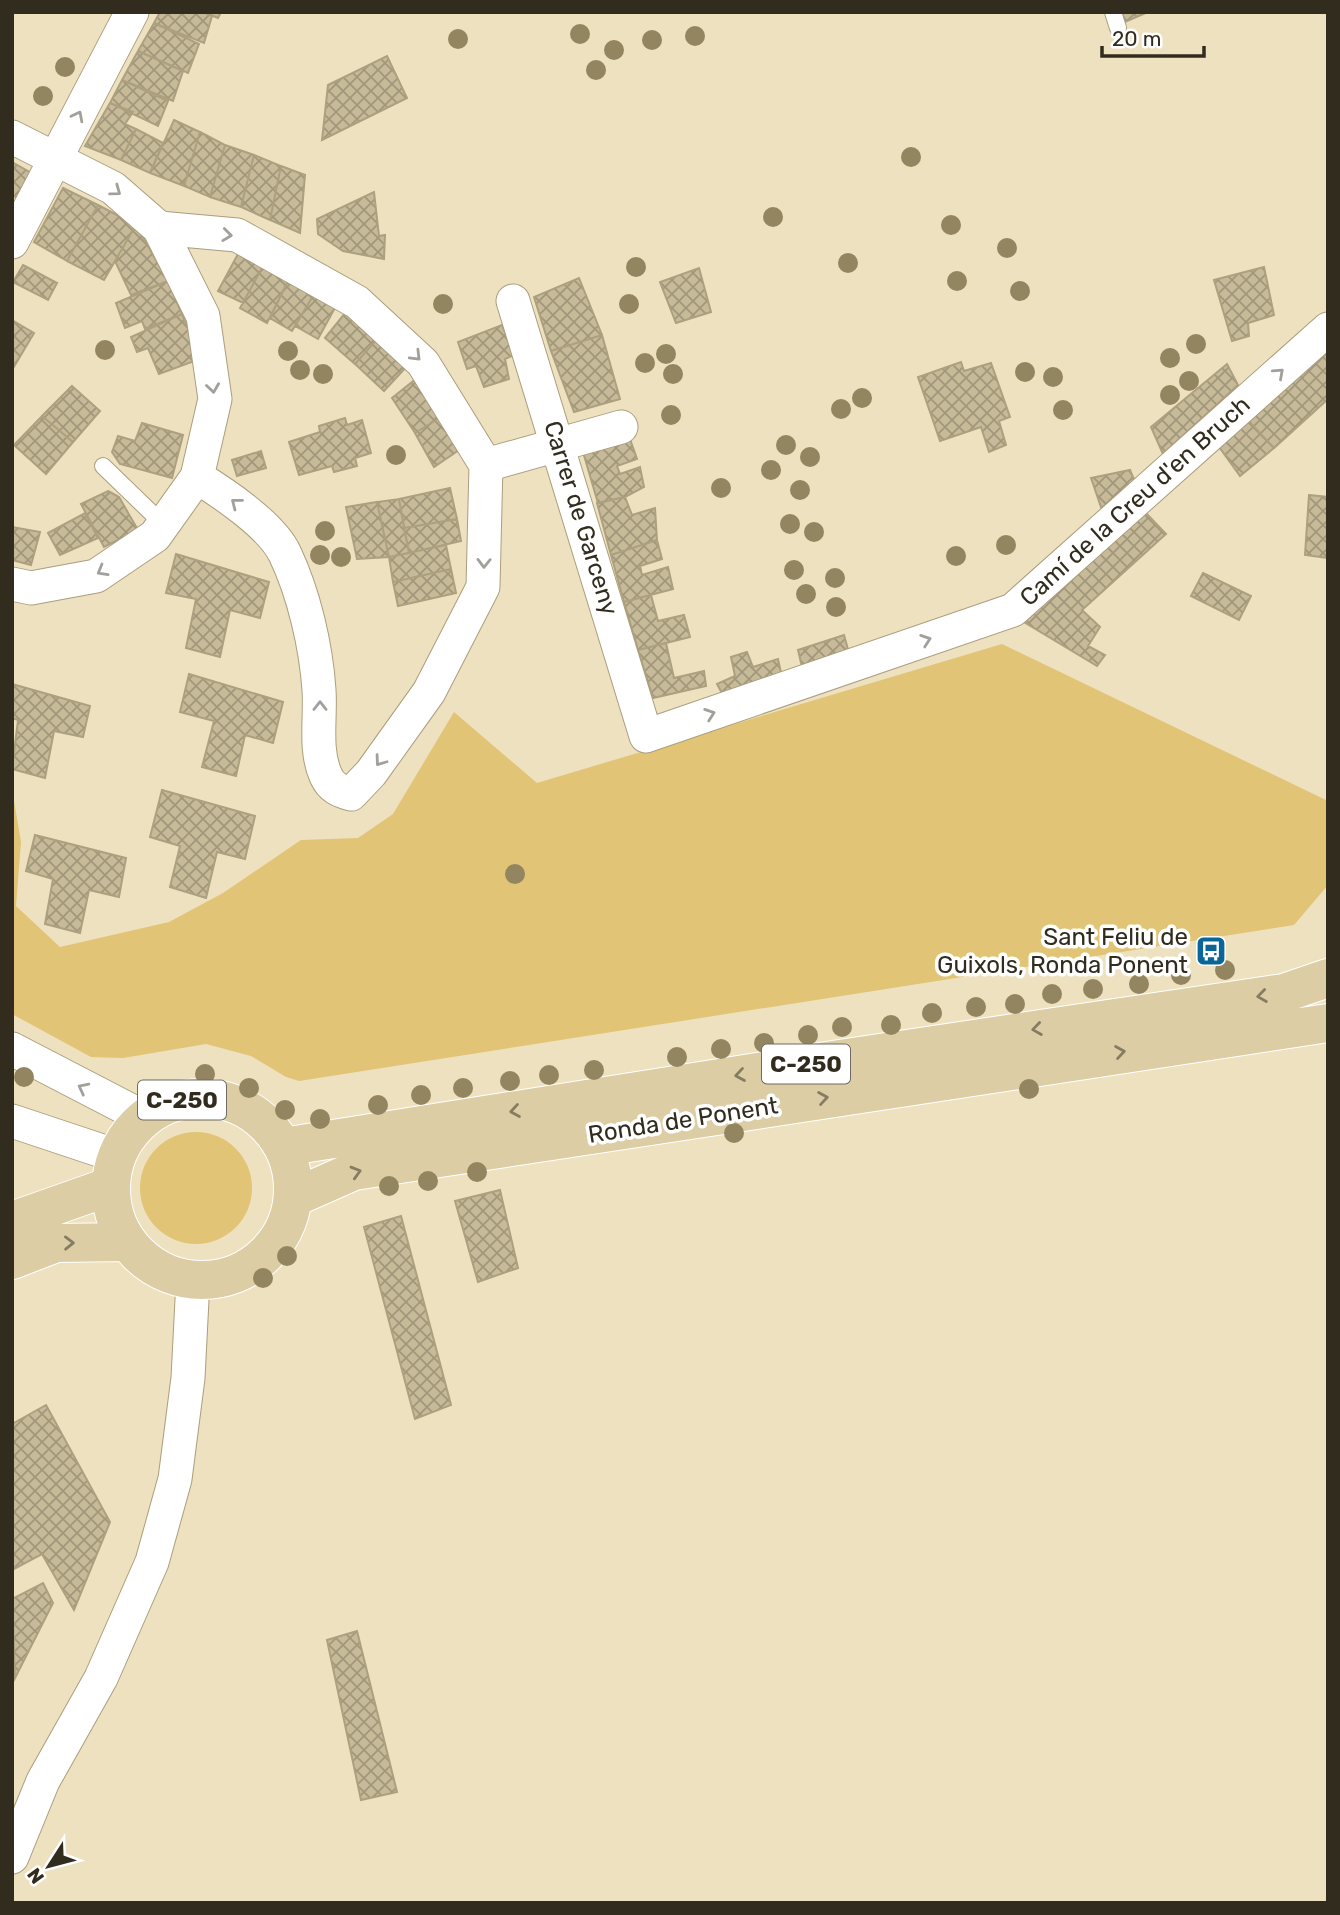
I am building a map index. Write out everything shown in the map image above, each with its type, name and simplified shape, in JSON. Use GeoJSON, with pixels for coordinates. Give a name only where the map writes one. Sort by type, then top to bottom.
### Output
{"type":"FeatureCollection","features":[{"type":"Feature","properties":{"kind":"main road","name":"C-250"},"geometry":{"type":"LineString","coordinates":[[283,1147],[833,1060],[1284,993],[1328,978]]}},
{"type":"Feature","properties":{"kind":"main road","name":"Ronda de Ponent"},"geometry":{"type":"LineString","coordinates":[[293,1198],[354,1171],[1328,1023]]}},
{"type":"Feature","properties":{"kind":"main road","name":"C-250"},"geometry":{"type":"LineString","coordinates":[[221,1099],[257,1116],[283,1147],[292,1172],[293,1198],[285,1229],[266,1254],[254,1264],[225,1277],[193,1280],[172,1275],[152,1265],[128,1242],[115,1215],[114,1171],[128,1135],[145,1118],[181,1100],[221,1099]]}},
{"type":"Feature","properties":{"kind":"main road"},"geometry":{"type":"LineString","coordinates":[[12,1221],[114,1171]]}},
{"type":"Feature","properties":{"kind":"main road"},"geometry":{"type":"LineString","coordinates":[[12,1260],[56,1243],[128,1242]]}},
{"type":"Feature","properties":{"kind":"street"},"geometry":{"type":"LineString","coordinates":[[12,242],[132,12]]}},
{"type":"Feature","properties":{"kind":"street"},"geometry":{"type":"LineString","coordinates":[[12,138],[113,188],[159,228],[202,316],[215,399],[197,477],[155,536],[96,576],[31,588],[12,584]]}},
{"type":"Feature","properties":{"kind":"street"},"geometry":{"type":"LineString","coordinates":[[159,228],[237,235],[358,302],[423,363],[486,466],[483,587],[429,692],[360,788],[351,794],[332,786],[325,774],[320,745],[319,689],[308,625],[284,552],[239,504],[197,477]]}},
{"type":"Feature","properties":{"kind":"street","name":"Carrer de Garceny"},"geometry":{"type":"LineString","coordinates":[[513,301],[646,736]]}},
{"type":"Feature","properties":{"kind":"street","name":"Camí de la Creu d'en Bruch"},"geometry":{"type":"LineString","coordinates":[[646,736],[1013,610],[1328,329]]}},
{"type":"Feature","properties":{"kind":"street"},"geometry":{"type":"LineString","coordinates":[[486,466],[621,427]]}},
{"type":"Feature","properties":{"kind":"street"},"geometry":{"type":"LineString","coordinates":[[12,1049],[145,1118]]}},
{"type":"Feature","properties":{"kind":"street"},"geometry":{"type":"LineString","coordinates":[[12,1121],[114,1171]]}},
{"type":"Feature","properties":{"kind":"street"},"geometry":{"type":"LineString","coordinates":[[12,1857],[43,1781],[101,1678],[152,1562],[175,1479],[188,1378],[193,1280]]}},
{"type":"Feature","properties":{"kind":"lane"},"geometry":{"type":"LineString","coordinates":[[103,466],[164,525]]}},
{"type":"Feature","properties":{"kind":"shaded area"},"geometry":{"type":"Polygon","coordinates":[[[1002,644],[1328,801],[1328,885],[1294,925],[299,1081],[286,1077],[251,1056],[206,1044],[123,1058],[91,1057],[12,1014],[12,789],[21,842],[16,906],[60,947],[169,922],[223,893],[301,840],[358,838],[393,814],[454,712],[537,783],[1002,644]]]}},
{"type":"Feature","properties":{"kind":"shaded area"},"geometry":{"type":"Polygon","coordinates":[[[196,1132],[217,1136],[236,1148],[248,1167],[252,1188],[248,1209],[236,1228],[217,1240],[196,1244],[175,1240],[156,1228],[144,1209],[140,1188],[144,1167],[156,1148],[175,1136],[196,1132]]]}},
{"type":"Feature","properties":{"kind":"building"},"geometry":{"type":"Polygon","coordinates":[[[160,12],[203,12],[212,16],[204,43],[154,23],[160,12]]]}},
{"type":"Feature","properties":{"kind":"building"},"geometry":{"type":"Polygon","coordinates":[[[203,12],[221,12],[218,18],[203,12]]]}},
{"type":"Feature","properties":{"kind":"building"},"geometry":{"type":"Polygon","coordinates":[[[1122,12],[1148,12],[1125,22],[1122,12]]]}},
{"type":"Feature","properties":{"kind":"building"},"geometry":{"type":"Polygon","coordinates":[[[154,23],[199,44],[188,73],[138,51],[154,23]]]}},
{"type":"Feature","properties":{"kind":"building"},"geometry":{"type":"Polygon","coordinates":[[[138,51],[183,71],[173,101],[122,80],[138,51]]]}},
{"type":"Feature","properties":{"kind":"building"},"geometry":{"type":"Polygon","coordinates":[[[387,56],[407,98],[322,140],[328,85],[387,56]]]}},
{"type":"Feature","properties":{"kind":"building"},"geometry":{"type":"Polygon","coordinates":[[[122,80],[168,101],[158,126],[110,103],[122,80]]]}},
{"type":"Feature","properties":{"kind":"building"},"geometry":{"type":"Polygon","coordinates":[[[110,103],[133,112],[125,124],[136,129],[121,160],[85,146],[110,103]]]}},
{"type":"Feature","properties":{"kind":"building"},"geometry":{"type":"Polygon","coordinates":[[[174,120],[200,132],[184,186],[150,173],[174,120]]]}},
{"type":"Feature","properties":{"kind":"building"},"geometry":{"type":"Polygon","coordinates":[[[136,129],[163,143],[150,173],[121,160],[136,129]]]}},
{"type":"Feature","properties":{"kind":"building"},"geometry":{"type":"Polygon","coordinates":[[[200,132],[225,145],[210,197],[184,186],[200,132]]]}},
{"type":"Feature","properties":{"kind":"building"},"geometry":{"type":"Polygon","coordinates":[[[225,145],[254,155],[241,207],[210,197],[225,145]]]}},
{"type":"Feature","properties":{"kind":"building"},"geometry":{"type":"Polygon","coordinates":[[[254,155],[281,166],[270,220],[241,207],[254,155]]]}},
{"type":"Feature","properties":{"kind":"building"},"geometry":{"type":"Polygon","coordinates":[[[12,162],[33,174],[19,199],[12,195],[12,162]]]}},
{"type":"Feature","properties":{"kind":"building"},"geometry":{"type":"Polygon","coordinates":[[[281,166],[305,175],[300,233],[270,220],[281,166]]]}},
{"type":"Feature","properties":{"kind":"building"},"geometry":{"type":"Polygon","coordinates":[[[63,188],[98,205],[67,261],[34,242],[63,188]]]}},
{"type":"Feature","properties":{"kind":"building"},"geometry":{"type":"Polygon","coordinates":[[[374,192],[379,236],[385,235],[384,259],[343,251],[318,234],[317,219],[374,192]]]}},
{"type":"Feature","properties":{"kind":"building"},"geometry":{"type":"Polygon","coordinates":[[[98,205],[136,225],[104,280],[67,261],[98,205]]]}},
{"type":"Feature","properties":{"kind":"building"},"geometry":{"type":"Polygon","coordinates":[[[136,225],[168,281],[131,295],[115,261],[136,225]]]}},
{"type":"Feature","properties":{"kind":"building"},"geometry":{"type":"Polygon","coordinates":[[[238,254],[263,266],[243,303],[218,291],[238,254]]]}},
{"type":"Feature","properties":{"kind":"building"},"geometry":{"type":"Polygon","coordinates":[[[23,265],[57,283],[48,300],[13,282],[23,265]]]}},
{"type":"Feature","properties":{"kind":"building"},"geometry":{"type":"Polygon","coordinates":[[[263,266],[289,279],[267,323],[240,308],[263,266]]]}},
{"type":"Feature","properties":{"kind":"building"},"geometry":{"type":"Polygon","coordinates":[[[1264,267],[1274,315],[1248,323],[1249,336],[1232,341],[1214,280],[1264,267]]]}},
{"type":"Feature","properties":{"kind":"building"},"geometry":{"type":"Polygon","coordinates":[[[699,268],[711,312],[676,323],[660,282],[699,268]]]}},
{"type":"Feature","properties":{"kind":"building"},"geometry":{"type":"Polygon","coordinates":[[[579,278],[602,335],[551,351],[534,297],[579,278]]]}},
{"type":"Feature","properties":{"kind":"building"},"geometry":{"type":"Polygon","coordinates":[[[289,279],[316,291],[292,331],[270,318],[289,279]]]}},
{"type":"Feature","properties":{"kind":"building"},"geometry":{"type":"Polygon","coordinates":[[[168,281],[182,314],[145,329],[142,321],[125,328],[116,303],[168,281]]]}},
{"type":"Feature","properties":{"kind":"building"},"geometry":{"type":"Polygon","coordinates":[[[316,291],[337,304],[318,339],[295,326],[316,291]]]}},
{"type":"Feature","properties":{"kind":"building"},"geometry":{"type":"Polygon","coordinates":[[[346,312],[378,338],[355,364],[325,338],[346,312]]]}},
{"type":"Feature","properties":{"kind":"building"},"geometry":{"type":"Polygon","coordinates":[[[182,314],[200,359],[159,374],[148,348],[137,352],[131,337],[182,314]]]}},
{"type":"Feature","properties":{"kind":"building"},"geometry":{"type":"Polygon","coordinates":[[[12,320],[34,333],[12,370],[12,320]]]}},
{"type":"Feature","properties":{"kind":"building"},"geometry":{"type":"Polygon","coordinates":[[[502,325],[514,355],[505,359],[509,379],[484,387],[476,366],[467,369],[458,342],[502,325]]]}},
{"type":"Feature","properties":{"kind":"building"},"geometry":{"type":"Polygon","coordinates":[[[602,335],[620,399],[574,412],[551,351],[602,335]]]}},
{"type":"Feature","properties":{"kind":"building"},"geometry":{"type":"Polygon","coordinates":[[[378,338],[408,365],[384,391],[355,364],[378,338]]]}},
{"type":"Feature","properties":{"kind":"building"},"geometry":{"type":"Polygon","coordinates":[[[1328,340],[1328,399],[1274,448],[1244,416],[1328,340]]]}},
{"type":"Feature","properties":{"kind":"building"},"geometry":{"type":"Polygon","coordinates":[[[961,362],[964,371],[991,363],[1010,417],[999,421],[1006,445],[989,452],[981,427],[940,441],[918,377],[961,362]]]}},
{"type":"Feature","properties":{"kind":"building"},"geometry":{"type":"Polygon","coordinates":[[[1227,364],[1238,385],[1163,454],[1151,427],[1227,364]]]}},
{"type":"Feature","properties":{"kind":"building"},"geometry":{"type":"Polygon","coordinates":[[[417,378],[441,417],[415,433],[392,398],[417,378]]]}},
{"type":"Feature","properties":{"kind":"building"},"geometry":{"type":"Polygon","coordinates":[[[72,386],[100,411],[73,442],[42,416],[72,386]]]}},
{"type":"Feature","properties":{"kind":"building"},"geometry":{"type":"Polygon","coordinates":[[[42,416],[73,442],[46,474],[14,445],[42,416]]]}},
{"type":"Feature","properties":{"kind":"building"},"geometry":{"type":"Polygon","coordinates":[[[1244,416],[1274,448],[1240,476],[1217,444],[1244,416]]]}},
{"type":"Feature","properties":{"kind":"building"},"geometry":{"type":"Polygon","coordinates":[[[441,417],[462,448],[434,467],[415,433],[441,417]]]}},
{"type":"Feature","properties":{"kind":"building"},"geometry":{"type":"Polygon","coordinates":[[[345,418],[347,425],[362,420],[371,453],[355,458],[357,466],[334,472],[332,466],[299,475],[289,442],[320,432],[319,426],[345,418]]]}},
{"type":"Feature","properties":{"kind":"building"},"geometry":{"type":"Polygon","coordinates":[[[142,423],[183,435],[172,478],[120,464],[112,452],[118,436],[135,441],[142,423]]]}},
{"type":"Feature","properties":{"kind":"building"},"geometry":{"type":"Polygon","coordinates":[[[630,439],[637,459],[617,466],[620,474],[640,467],[644,487],[625,497],[598,503],[583,452],[630,439]]]}},
{"type":"Feature","properties":{"kind":"building"},"geometry":{"type":"Polygon","coordinates":[[[261,451],[266,468],[237,476],[232,460],[261,451]]]}},
{"type":"Feature","properties":{"kind":"building"},"geometry":{"type":"Polygon","coordinates":[[[1130,470],[1135,482],[1102,510],[1091,478],[1130,470]]]}},
{"type":"Feature","properties":{"kind":"building"},"geometry":{"type":"Polygon","coordinates":[[[450,488],[457,519],[404,528],[399,499],[450,488]]]}},
{"type":"Feature","properties":{"kind":"building"},"geometry":{"type":"Polygon","coordinates":[[[108,491],[119,497],[138,530],[104,547],[81,504],[108,491]]]}},
{"type":"Feature","properties":{"kind":"building"},"geometry":{"type":"Polygon","coordinates":[[[1309,495],[1328,497],[1328,558],[1305,555],[1309,495]]]}},
{"type":"Feature","properties":{"kind":"building"},"geometry":{"type":"Polygon","coordinates":[[[625,497],[632,515],[655,508],[657,540],[611,555],[597,503],[625,497]]]}},
{"type":"Feature","properties":{"kind":"building"},"geometry":{"type":"Polygon","coordinates":[[[399,499],[409,553],[389,557],[377,502],[399,499]]]}},
{"type":"Feature","properties":{"kind":"building"},"geometry":{"type":"Polygon","coordinates":[[[377,502],[389,557],[357,559],[346,507],[377,502]]]}},
{"type":"Feature","properties":{"kind":"building"},"geometry":{"type":"Polygon","coordinates":[[[1144,511],[1166,534],[1082,610],[1100,627],[1088,646],[1105,655],[1097,666],[1024,622],[1144,511]]]}},
{"type":"Feature","properties":{"kind":"building"},"geometry":{"type":"Polygon","coordinates":[[[85,513],[98,538],[60,555],[48,533],[85,513]]]}},
{"type":"Feature","properties":{"kind":"building"},"geometry":{"type":"Polygon","coordinates":[[[457,519],[461,541],[409,553],[404,528],[457,519]]]}},
{"type":"Feature","properties":{"kind":"building"},"geometry":{"type":"Polygon","coordinates":[[[12,527],[40,532],[31,565],[12,560],[12,527]]]}},
{"type":"Feature","properties":{"kind":"building"},"geometry":{"type":"Polygon","coordinates":[[[657,540],[662,559],[640,566],[642,575],[668,567],[673,589],[624,602],[611,555],[657,540]]]}},
{"type":"Feature","properties":{"kind":"building"},"geometry":{"type":"Polygon","coordinates":[[[446,545],[451,569],[393,582],[389,557],[446,545]]]}},
{"type":"Feature","properties":{"kind":"building"},"geometry":{"type":"Polygon","coordinates":[[[176,554],[269,582],[260,618],[230,610],[220,657],[186,648],[196,599],[166,593],[176,554]]]}},
{"type":"Feature","properties":{"kind":"building"},"geometry":{"type":"Polygon","coordinates":[[[451,569],[456,593],[398,606],[393,582],[451,569]]]}},
{"type":"Feature","properties":{"kind":"building"},"geometry":{"type":"Polygon","coordinates":[[[1203,573],[1251,596],[1239,620],[1191,596],[1203,573]]]}},
{"type":"Feature","properties":{"kind":"building"},"geometry":{"type":"Polygon","coordinates":[[[651,595],[658,621],[684,615],[690,637],[638,650],[624,602],[651,595]]]}},
{"type":"Feature","properties":{"kind":"building"},"geometry":{"type":"Polygon","coordinates":[[[844,635],[849,653],[802,667],[798,650],[844,635]]]}},
{"type":"Feature","properties":{"kind":"building"},"geometry":{"type":"Polygon","coordinates":[[[666,643],[674,678],[704,671],[706,686],[653,698],[638,650],[666,643]]]}},
{"type":"Feature","properties":{"kind":"building"},"geometry":{"type":"Polygon","coordinates":[[[747,652],[753,667],[778,659],[782,677],[724,697],[717,684],[735,676],[731,657],[747,652]]]}},
{"type":"Feature","properties":{"kind":"building"},"geometry":{"type":"Polygon","coordinates":[[[189,674],[283,702],[273,743],[245,735],[236,776],[202,767],[214,721],[180,712],[189,674]]]}},
{"type":"Feature","properties":{"kind":"building"},"geometry":{"type":"Polygon","coordinates":[[[12,684],[90,706],[83,737],[54,731],[45,778],[12,769],[18,720],[12,718],[12,684]]]}},
{"type":"Feature","properties":{"kind":"building"},"geometry":{"type":"Polygon","coordinates":[[[162,790],[255,816],[245,859],[217,852],[206,898],[170,887],[180,846],[150,837],[162,790]]]}},
{"type":"Feature","properties":{"kind":"building"},"geometry":{"type":"Polygon","coordinates":[[[35,835],[126,858],[119,897],[89,890],[80,933],[45,924],[53,879],[26,871],[35,835]]]}},
{"type":"Feature","properties":{"kind":"building"},"geometry":{"type":"Polygon","coordinates":[[[500,1190],[518,1268],[478,1282],[455,1201],[500,1190]]]}},
{"type":"Feature","properties":{"kind":"building"},"geometry":{"type":"Polygon","coordinates":[[[401,1216],[451,1405],[415,1419],[364,1227],[401,1216]]]}},
{"type":"Feature","properties":{"kind":"building"},"geometry":{"type":"Polygon","coordinates":[[[46,1405],[110,1522],[74,1610],[42,1554],[12,1570],[12,1424],[46,1405]]]}},
{"type":"Feature","properties":{"kind":"building"},"geometry":{"type":"Polygon","coordinates":[[[43,1583],[53,1603],[15,1678],[12,1599],[43,1583]]]}},
{"type":"Feature","properties":{"kind":"building"},"geometry":{"type":"Polygon","coordinates":[[[357,1631],[397,1792],[361,1800],[327,1640],[357,1631]]]}},
{"type":"Feature","properties":{"kind":"place","name":"Sant Feliu de Guixols, Ronda Ponent"},"geometry":{"type":"Point","coordinates":[1211,951]}}]}
